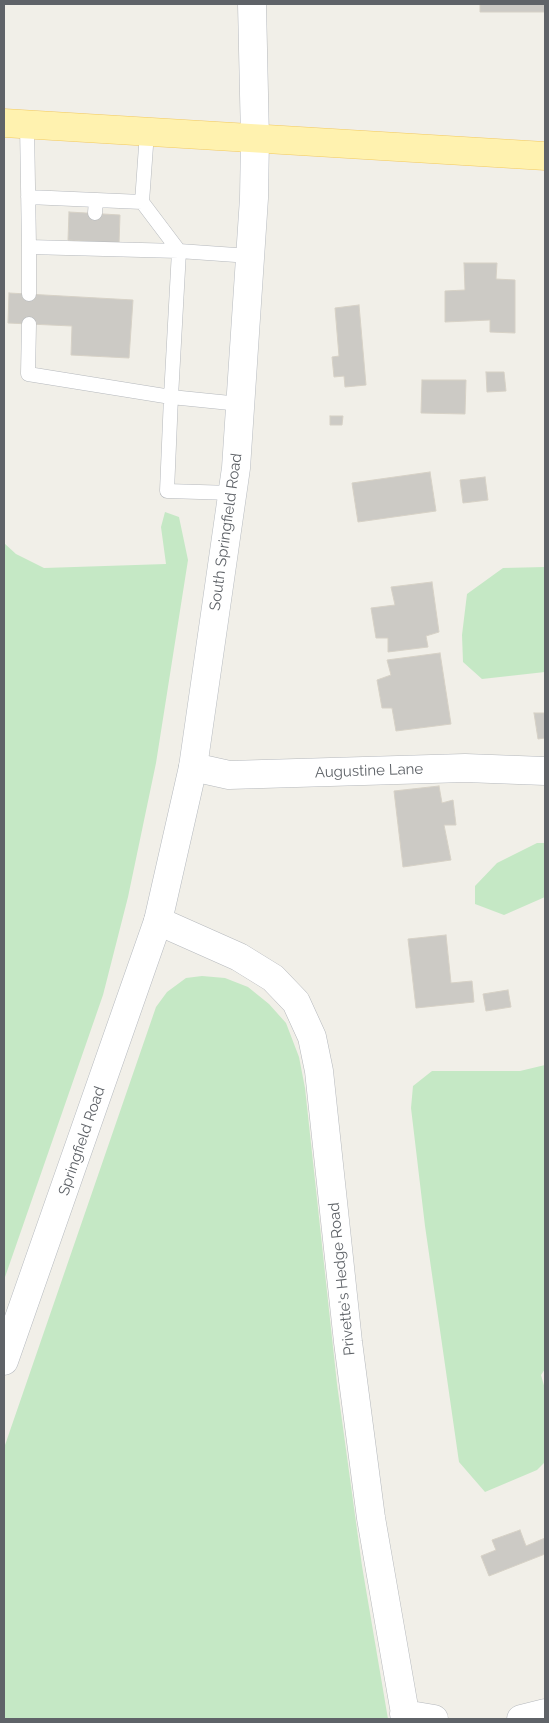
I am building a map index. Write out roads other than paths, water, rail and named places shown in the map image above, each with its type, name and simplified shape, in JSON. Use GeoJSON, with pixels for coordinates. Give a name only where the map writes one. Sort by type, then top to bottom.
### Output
{"type":"FeatureCollection","features":[{"type":"Feature","properties":{"kind":"main road"},"geometry":{"type":"LineString","coordinates":[[16,124],[545,156]]}},
{"type":"Feature","properties":{"kind":"street"},"geometry":{"type":"LineString","coordinates":[[252,4],[256,139]]}},
{"type":"Feature","properties":{"kind":"street","name":"South Springfield Road"},"geometry":{"type":"LineString","coordinates":[[158,921],[193,767],[236,468],[256,139]]}},
{"type":"Feature","properties":{"kind":"street","name":"Augustine Lane"},"geometry":{"type":"LineString","coordinates":[[193,767],[229,775],[465,768],[545,771]]}},
{"type":"Feature","properties":{"kind":"street","name":"Springfield Road"},"geometry":{"type":"LineString","coordinates":[[4,1361],[158,921]]}},
{"type":"Feature","properties":{"kind":"street","name":"Privette's Hedge Road"},"geometry":{"type":"LineString","coordinates":[[158,921],[238,957],[273,978],[296,1002],[312,1037],[320,1071],[348,1342],[372,1518],[405,1716]]}},
{"type":"Feature","properties":{"kind":"street"},"geometry":{"type":"LineString","coordinates":[[521,1719],[545,1713]]}},
{"type":"Feature","properties":{"kind":"street"},"geometry":{"type":"LineString","coordinates":[[405,1716],[434,1719]]}},
{"type":"Feature","properties":{"kind":"lane"},"geometry":{"type":"LineString","coordinates":[[16,124],[28,197],[29,294]]}},
{"type":"Feature","properties":{"kind":"lane"},"geometry":{"type":"LineString","coordinates":[[147,132],[142,202],[178,251],[167,491],[232,493]]}},
{"type":"Feature","properties":{"kind":"lane"},"geometry":{"type":"LineString","coordinates":[[28,197],[95,207],[142,202]]}},
{"type":"Feature","properties":{"kind":"lane"},"geometry":{"type":"LineString","coordinates":[[29,247],[93,245],[250,256]]}},
{"type":"Feature","properties":{"kind":"lane"},"geometry":{"type":"LineString","coordinates":[[29,324],[28,374],[171,397],[240,404]]}}]}
